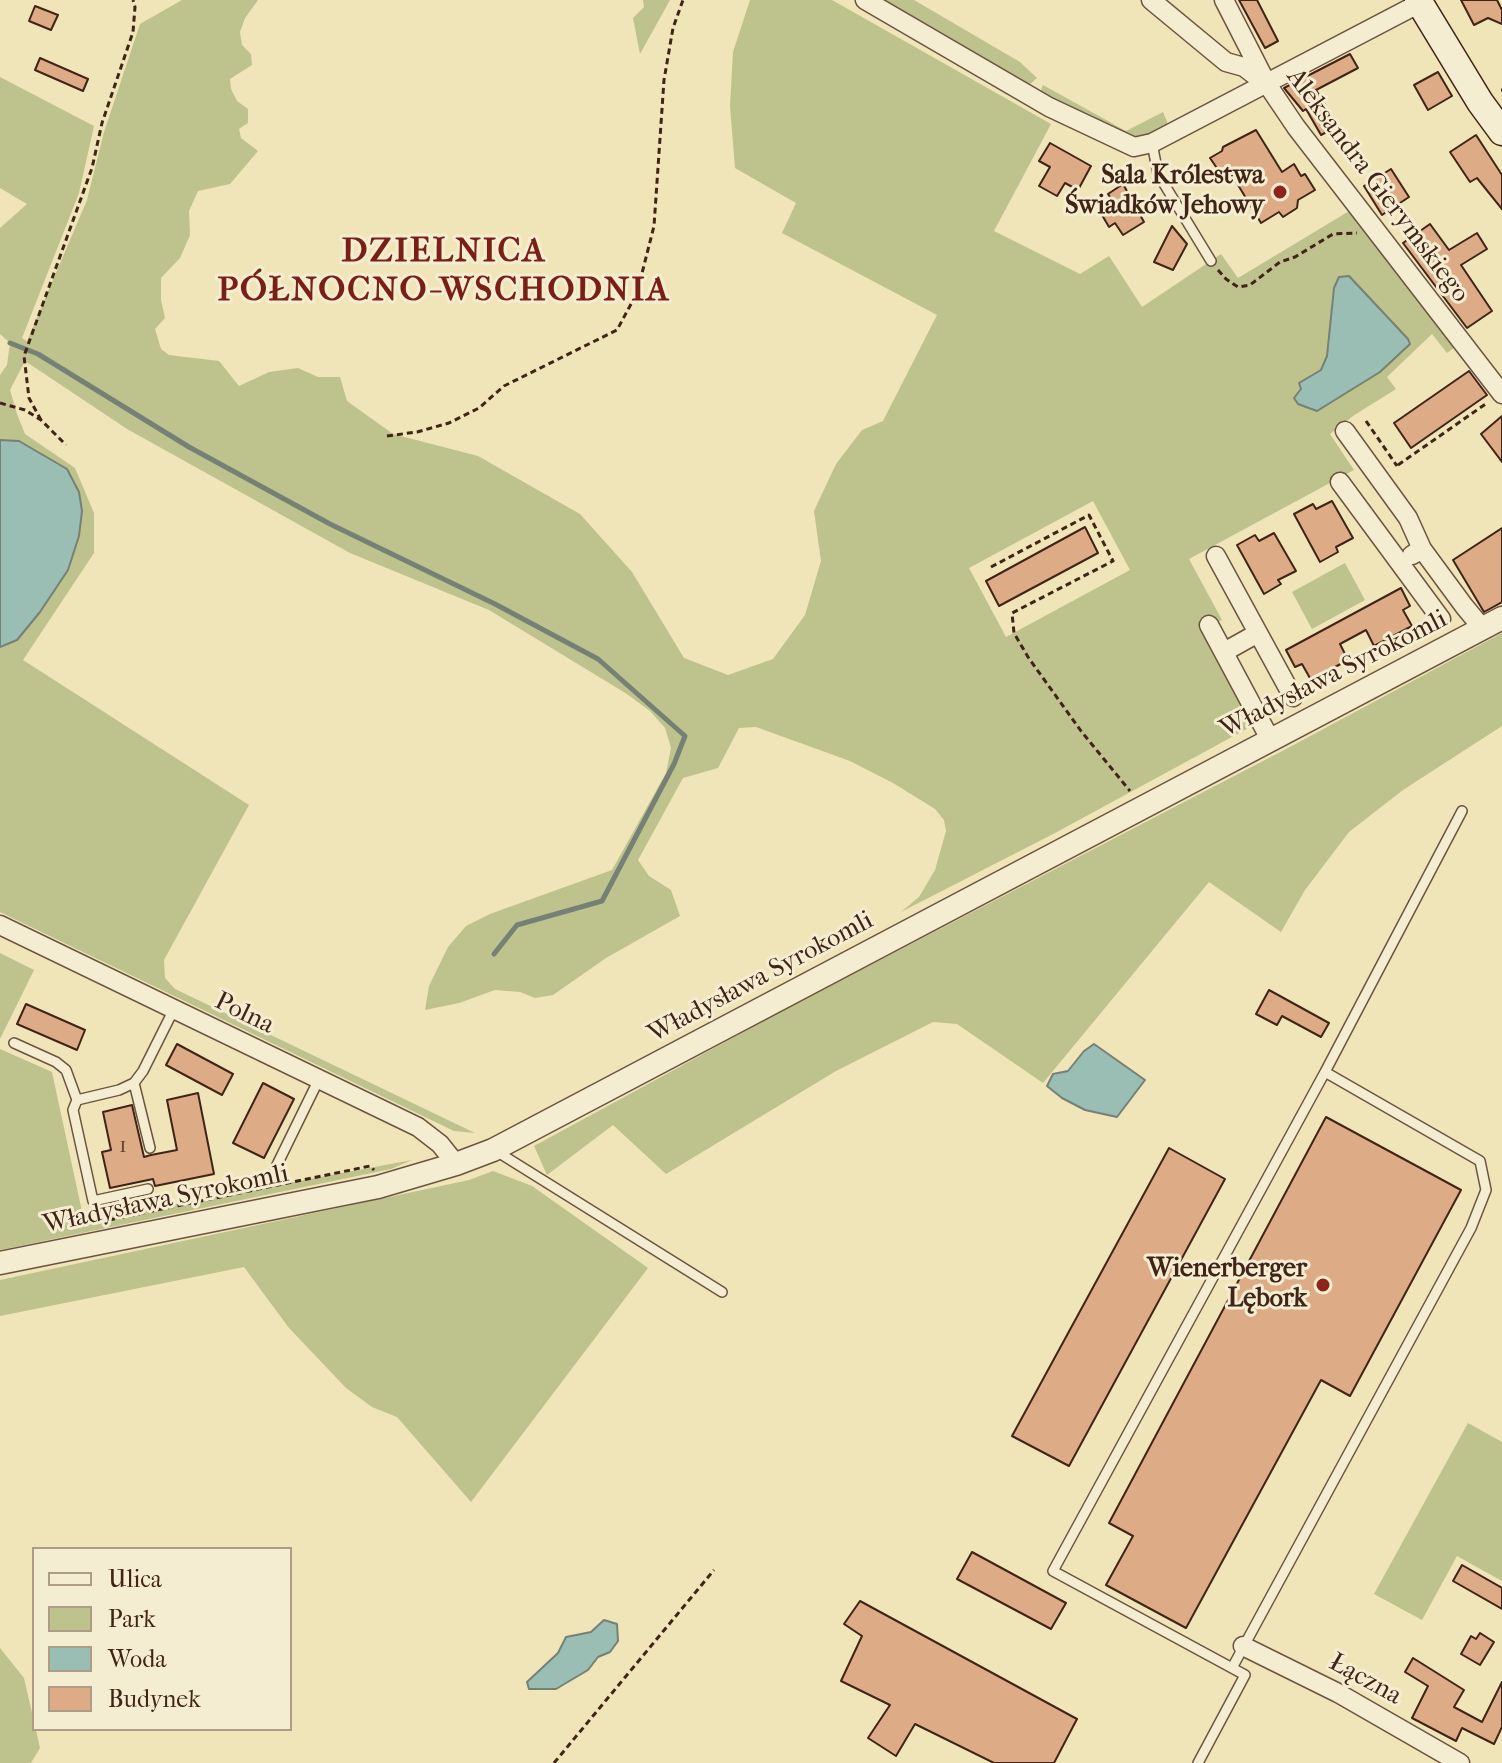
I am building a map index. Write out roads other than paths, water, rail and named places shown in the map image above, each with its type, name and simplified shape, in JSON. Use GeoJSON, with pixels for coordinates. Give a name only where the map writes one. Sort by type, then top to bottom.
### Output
{"type":"FeatureCollection","features":[{"type":"Feature","properties":{"kind":"main road"},"geometry":{"type":"LineString","coordinates":[[1419,2],[1502,132]]}},
{"type":"Feature","properties":{"kind":"street"},"geometry":{"type":"LineString","coordinates":[[865,0],[1049,107],[1134,147],[1152,143],[1419,2]]}},
{"type":"Feature","properties":{"kind":"street"},"geometry":{"type":"LineString","coordinates":[[1151,0],[1226,62],[1244,67],[1267,84]]}},
{"type":"Feature","properties":{"kind":"street","name":"Aleksandra Gierymskiego"},"geometry":{"type":"LineString","coordinates":[[1224,0],[1267,84],[1296,127],[1498,396]]}},
{"type":"Feature","properties":{"kind":"street"},"geometry":{"type":"LineString","coordinates":[[1345,431],[1408,518],[1422,549],[1493,624]]}},
{"type":"Feature","properties":{"kind":"street"},"geometry":{"type":"LineString","coordinates":[[1340,482],[1441,619]]}},
{"type":"Feature","properties":{"kind":"street"},"geometry":{"type":"LineString","coordinates":[[1399,562],[1422,549]]}},
{"type":"Feature","properties":{"kind":"street"},"geometry":{"type":"LineString","coordinates":[[1216,556],[1293,697]]}},
{"type":"Feature","properties":{"kind":"street","name":"Władysława Syrokomli"},"geometry":{"type":"LineString","coordinates":[[0,1263],[378,1187],[493,1150],[1493,624]]}},
{"type":"Feature","properties":{"kind":"street"},"geometry":{"type":"LineString","coordinates":[[1209,625],[1270,739]]}},
{"type":"Feature","properties":{"kind":"street"},"geometry":{"type":"LineString","coordinates":[[1224,652],[1258,633]]}},
{"type":"Feature","properties":{"kind":"street","name":"Polna"},"geometry":{"type":"LineString","coordinates":[[0,925],[418,1127],[440,1144],[456,1164]]}},
{"type":"Feature","properties":{"kind":"street","name":"Łączna"},"geometry":{"type":"LineString","coordinates":[[1243,1646],[1338,1693],[1460,1763]]}},
{"type":"Feature","properties":{"kind":"lane"},"geometry":{"type":"LineString","coordinates":[[1152,143],[1158,174],[1211,261]]}},
{"type":"Feature","properties":{"kind":"lane"},"geometry":{"type":"LineString","coordinates":[[1198,1763],[1245,1675],[1053,1571],[1325,1072],[1462,811]]}},
{"type":"Feature","properties":{"kind":"lane"},"geometry":{"type":"LineString","coordinates":[[77,1100],[119,1090],[134,1083],[174,1009]]}},
{"type":"Feature","properties":{"kind":"lane"},"geometry":{"type":"LineString","coordinates":[[14,1043],[56,1062],[66,1070],[77,1100],[73,1110],[93,1201],[148,1189]]}},
{"type":"Feature","properties":{"kind":"lane"},"geometry":{"type":"LineString","coordinates":[[1232,1668],[1471,1228],[1486,1190],[1480,1161],[1325,1072]]}},
{"type":"Feature","properties":{"kind":"lane"},"geometry":{"type":"LineString","coordinates":[[275,1169],[319,1079]]}},
{"type":"Feature","properties":{"kind":"lane"},"geometry":{"type":"LineString","coordinates":[[134,1083],[150,1148]]}},
{"type":"Feature","properties":{"kind":"lane"},"geometry":{"type":"LineString","coordinates":[[493,1150],[722,1292]]}},
{"type":"Feature","properties":{"kind":"water"},"geometry":{"type":"Polygon","coordinates":[[[1349,276],[1410,344],[1380,372],[1317,411],[1298,404],[1294,398],[1301,389],[1299,383],[1321,370],[1327,356],[1334,288],[1339,277],[1349,276]]]}},
{"type":"Feature","properties":{"kind":"water"},"geometry":{"type":"Polygon","coordinates":[[[0,440],[19,441],[67,469],[79,492],[82,511],[79,536],[68,570],[17,640],[0,647],[0,440]]]}},
{"type":"Feature","properties":{"kind":"water"},"geometry":{"type":"Polygon","coordinates":[[[1094,1044],[1145,1080],[1117,1117],[1085,1110],[1047,1086],[1053,1074],[1068,1071],[1094,1044]]]}},
{"type":"Feature","properties":{"kind":"water"},"geometry":{"type":"Polygon","coordinates":[[[604,1620],[617,1624],[618,1641],[610,1652],[598,1657],[588,1670],[556,1689],[529,1689],[527,1682],[558,1653],[566,1637],[591,1632],[604,1620]]]}},
{"type":"Feature","properties":{"kind":"waterway"},"geometry":{"type":"LineString","coordinates":[[10,343],[38,354],[189,447],[330,524],[495,604],[598,659],[685,736],[674,764],[602,901],[517,925],[494,954]]}},
{"type":"Feature","properties":{"kind":"place","name":"Sala Królestwa Świadków Jehowy"},"geometry":{"type":"Point","coordinates":[1280,192]}},
{"type":"Feature","properties":{"kind":"place","name":"Wienerberger Lębork"},"geometry":{"type":"Point","coordinates":[1323,1285]}},
{"type":"Feature","properties":{"kind":"district","name":"DZIELNICA PÓŁNOCNO-WSCHODNIA"},"geometry":{"type":"Point","coordinates":[444,272]}}]}
